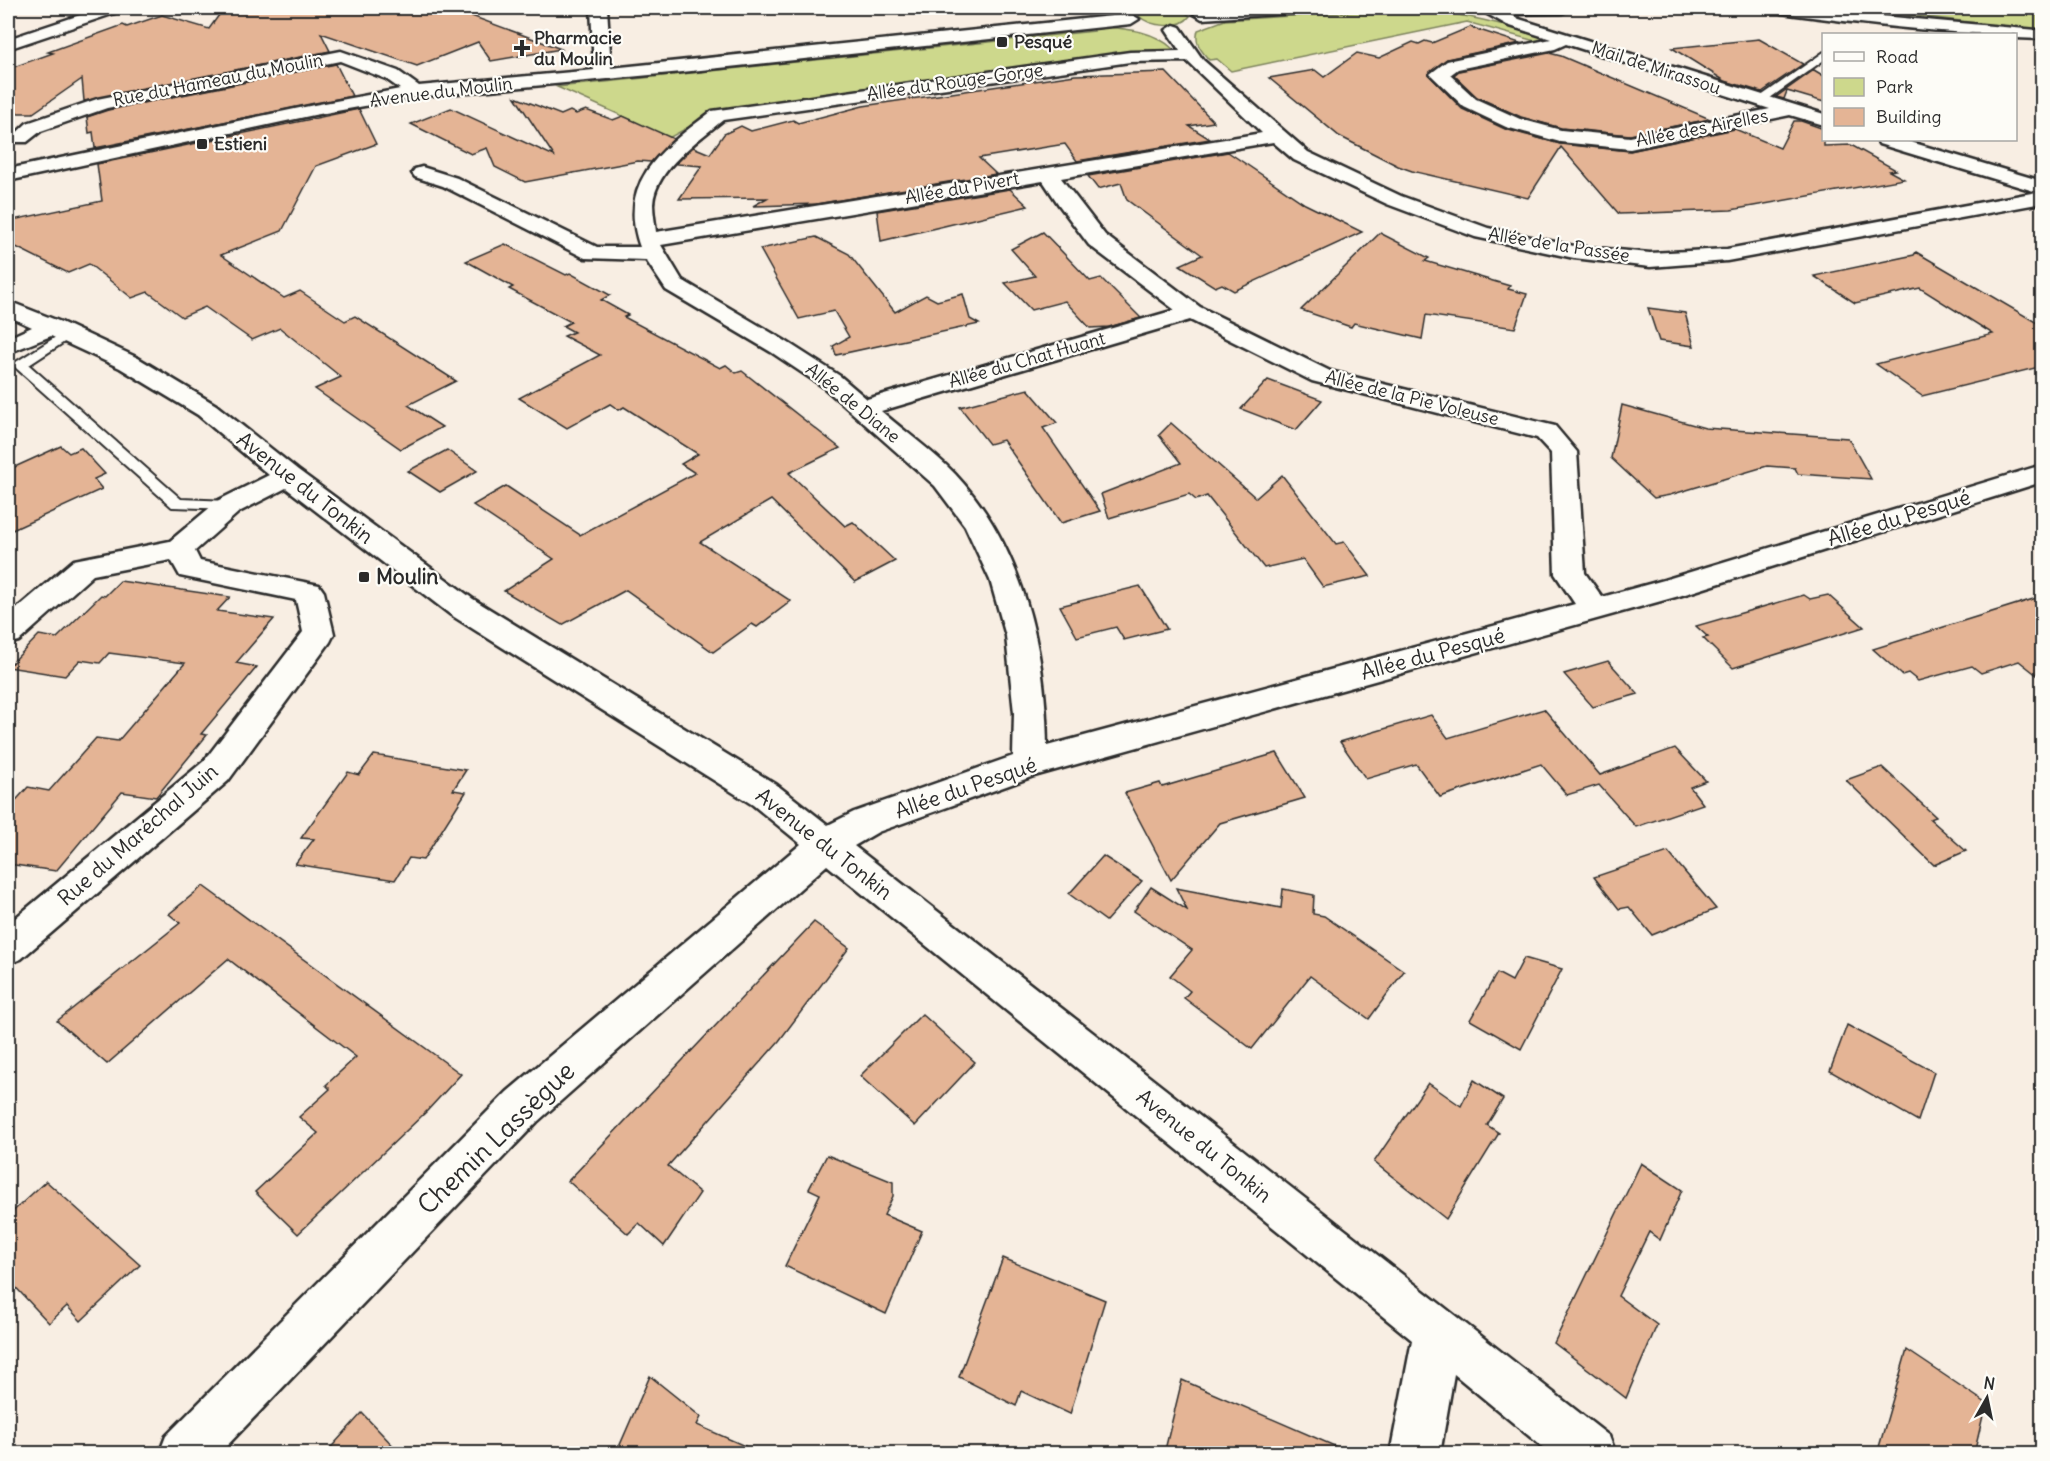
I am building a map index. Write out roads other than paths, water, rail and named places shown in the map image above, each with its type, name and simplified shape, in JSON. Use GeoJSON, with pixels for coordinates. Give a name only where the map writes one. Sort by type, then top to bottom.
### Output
{"type":"FeatureCollection","features":[{"type":"Feature","properties":{"kind":"street"},"geometry":{"type":"LineString","coordinates":[[8,44],[115,8]]}},
{"type":"Feature","properties":{"kind":"street"},"geometry":{"type":"LineString","coordinates":[[598,8],[603,73]]}},
{"type":"Feature","properties":{"kind":"street"},"geometry":{"type":"LineString","coordinates":[[1197,11],[1294,8]]}},
{"type":"Feature","properties":{"kind":"street"},"geometry":{"type":"LineString","coordinates":[[1483,8],[1507,8]]}},
{"type":"Feature","properties":{"kind":"street"},"geometry":{"type":"LineString","coordinates":[[1483,8],[1538,10],[1562,8]]}},
{"type":"Feature","properties":{"kind":"street","name":"Mail de Mirassou"},"geometry":{"type":"LineString","coordinates":[[1483,8],[1513,22],[1822,119]]}},
{"type":"Feature","properties":{"kind":"street"},"geometry":{"type":"LineString","coordinates":[[1781,8],[1870,20],[2040,35]]}},
{"type":"Feature","properties":{"kind":"street"},"geometry":{"type":"LineString","coordinates":[[1838,8],[2040,35]]}},
{"type":"Feature","properties":{"kind":"street","name":"Allée de la Passée"},"geometry":{"type":"LineString","coordinates":[[1197,11],[1200,23],[1168,30],[1197,64],[1301,156],[1394,201],[1482,233],[1574,252],[1650,260],[1727,255],[2043,196]]}},
{"type":"Feature","properties":{"kind":"street","name":"Avenue du Moulin"},"geometry":{"type":"LineString","coordinates":[[8,175],[314,110],[415,92],[1137,18]]}},
{"type":"Feature","properties":{"kind":"street","name":"Allée des Airelles"},"geometry":{"type":"LineString","coordinates":[[1564,38],[1555,44],[1453,65],[1439,75],[1470,103],[1513,123],[1560,136],[1630,143],[1790,110]]}},
{"type":"Feature","properties":{"kind":"street","name":"Rue du Hameau du Moulin"},"geometry":{"type":"LineString","coordinates":[[20,138],[34,127],[103,103],[341,56],[392,75],[415,92]]}},
{"type":"Feature","properties":{"kind":"street","name":"Allée du Rouge-Gorge"},"geometry":{"type":"LineString","coordinates":[[718,115],[1130,57],[1192,56]]}},
{"type":"Feature","properties":{"kind":"street","name":"Allée de Diane"},"geometry":{"type":"LineString","coordinates":[[718,115],[674,150],[647,186],[643,203],[645,232],[650,248],[674,285],[779,347],[831,381],[945,480],[978,523],[1005,580],[1021,636],[1030,713],[1030,764]]}},
{"type":"Feature","properties":{"kind":"street","name":"Allée du Pivert"},"geometry":{"type":"LineString","coordinates":[[422,173],[450,182],[593,253],[650,248],[1049,174],[1277,136]]}},
{"type":"Feature","properties":{"kind":"street"},"geometry":{"type":"LineString","coordinates":[[1889,141],[2043,187]]}},
{"type":"Feature","properties":{"kind":"street","name":"Allée de la Pie Voleuse"},"geometry":{"type":"LineString","coordinates":[[1049,174],[1066,201],[1097,240],[1192,312],[1321,376],[1546,432],[1564,452],[1570,574],[1595,609]]}},
{"type":"Feature","properties":{"kind":"street","name":"Avenue du Tonkin"},"geometry":{"type":"LineString","coordinates":[[8,308],[129,363],[207,410],[288,476],[462,607],[765,795],[1591,1454]]}},
{"type":"Feature","properties":{"kind":"street","name":"Allée du Chat Huant"},"geometry":{"type":"LineString","coordinates":[[862,409],[1192,312]]}},
{"type":"Feature","properties":{"kind":"street"},"geometry":{"type":"LineString","coordinates":[[8,346],[60,331]]}},
{"type":"Feature","properties":{"kind":"street","name":"Allée du Pesqué"},"geometry":{"type":"LineString","coordinates":[[826,843],[866,822],[1030,764],[1669,589],[2043,473]]}},
{"type":"Feature","properties":{"kind":"street"},"geometry":{"type":"LineString","coordinates":[[8,633],[84,567],[179,549],[229,506],[288,476]]}},
{"type":"Feature","properties":{"kind":"street","name":"Rue du Maréchal Juin"},"geometry":{"type":"LineString","coordinates":[[8,947],[216,771],[318,634],[309,592],[190,569],[179,549]]}},
{"type":"Feature","properties":{"kind":"street","name":"Chemin Lassègue"},"geometry":{"type":"LineString","coordinates":[[184,1454],[522,1107],[826,843]]}},
{"type":"Feature","properties":{"kind":"street"},"geometry":{"type":"LineString","coordinates":[[1415,1454],[1437,1332]]}},
{"type":"Feature","properties":{"kind":"lane"},"geometry":{"type":"LineString","coordinates":[[1760,101],[1822,56]]}},
{"type":"Feature","properties":{"kind":"lane"},"geometry":{"type":"LineString","coordinates":[[60,331],[21,365],[177,504],[229,506]]}},
{"type":"Feature","properties":{"kind":"place","name":"Pesqué"},"geometry":{"type":"Point","coordinates":[1002,42]}},
{"type":"Feature","properties":{"kind":"place","name":"Pharmacie du Moulin"},"geometry":{"type":"Point","coordinates":[522,48]}},
{"type":"Feature","properties":{"kind":"place","name":"Estieni"},"geometry":{"type":"Point","coordinates":[202,144]}},
{"type":"Feature","properties":{"kind":"place","name":"Moulin"},"geometry":{"type":"Point","coordinates":[364,577]}}]}
